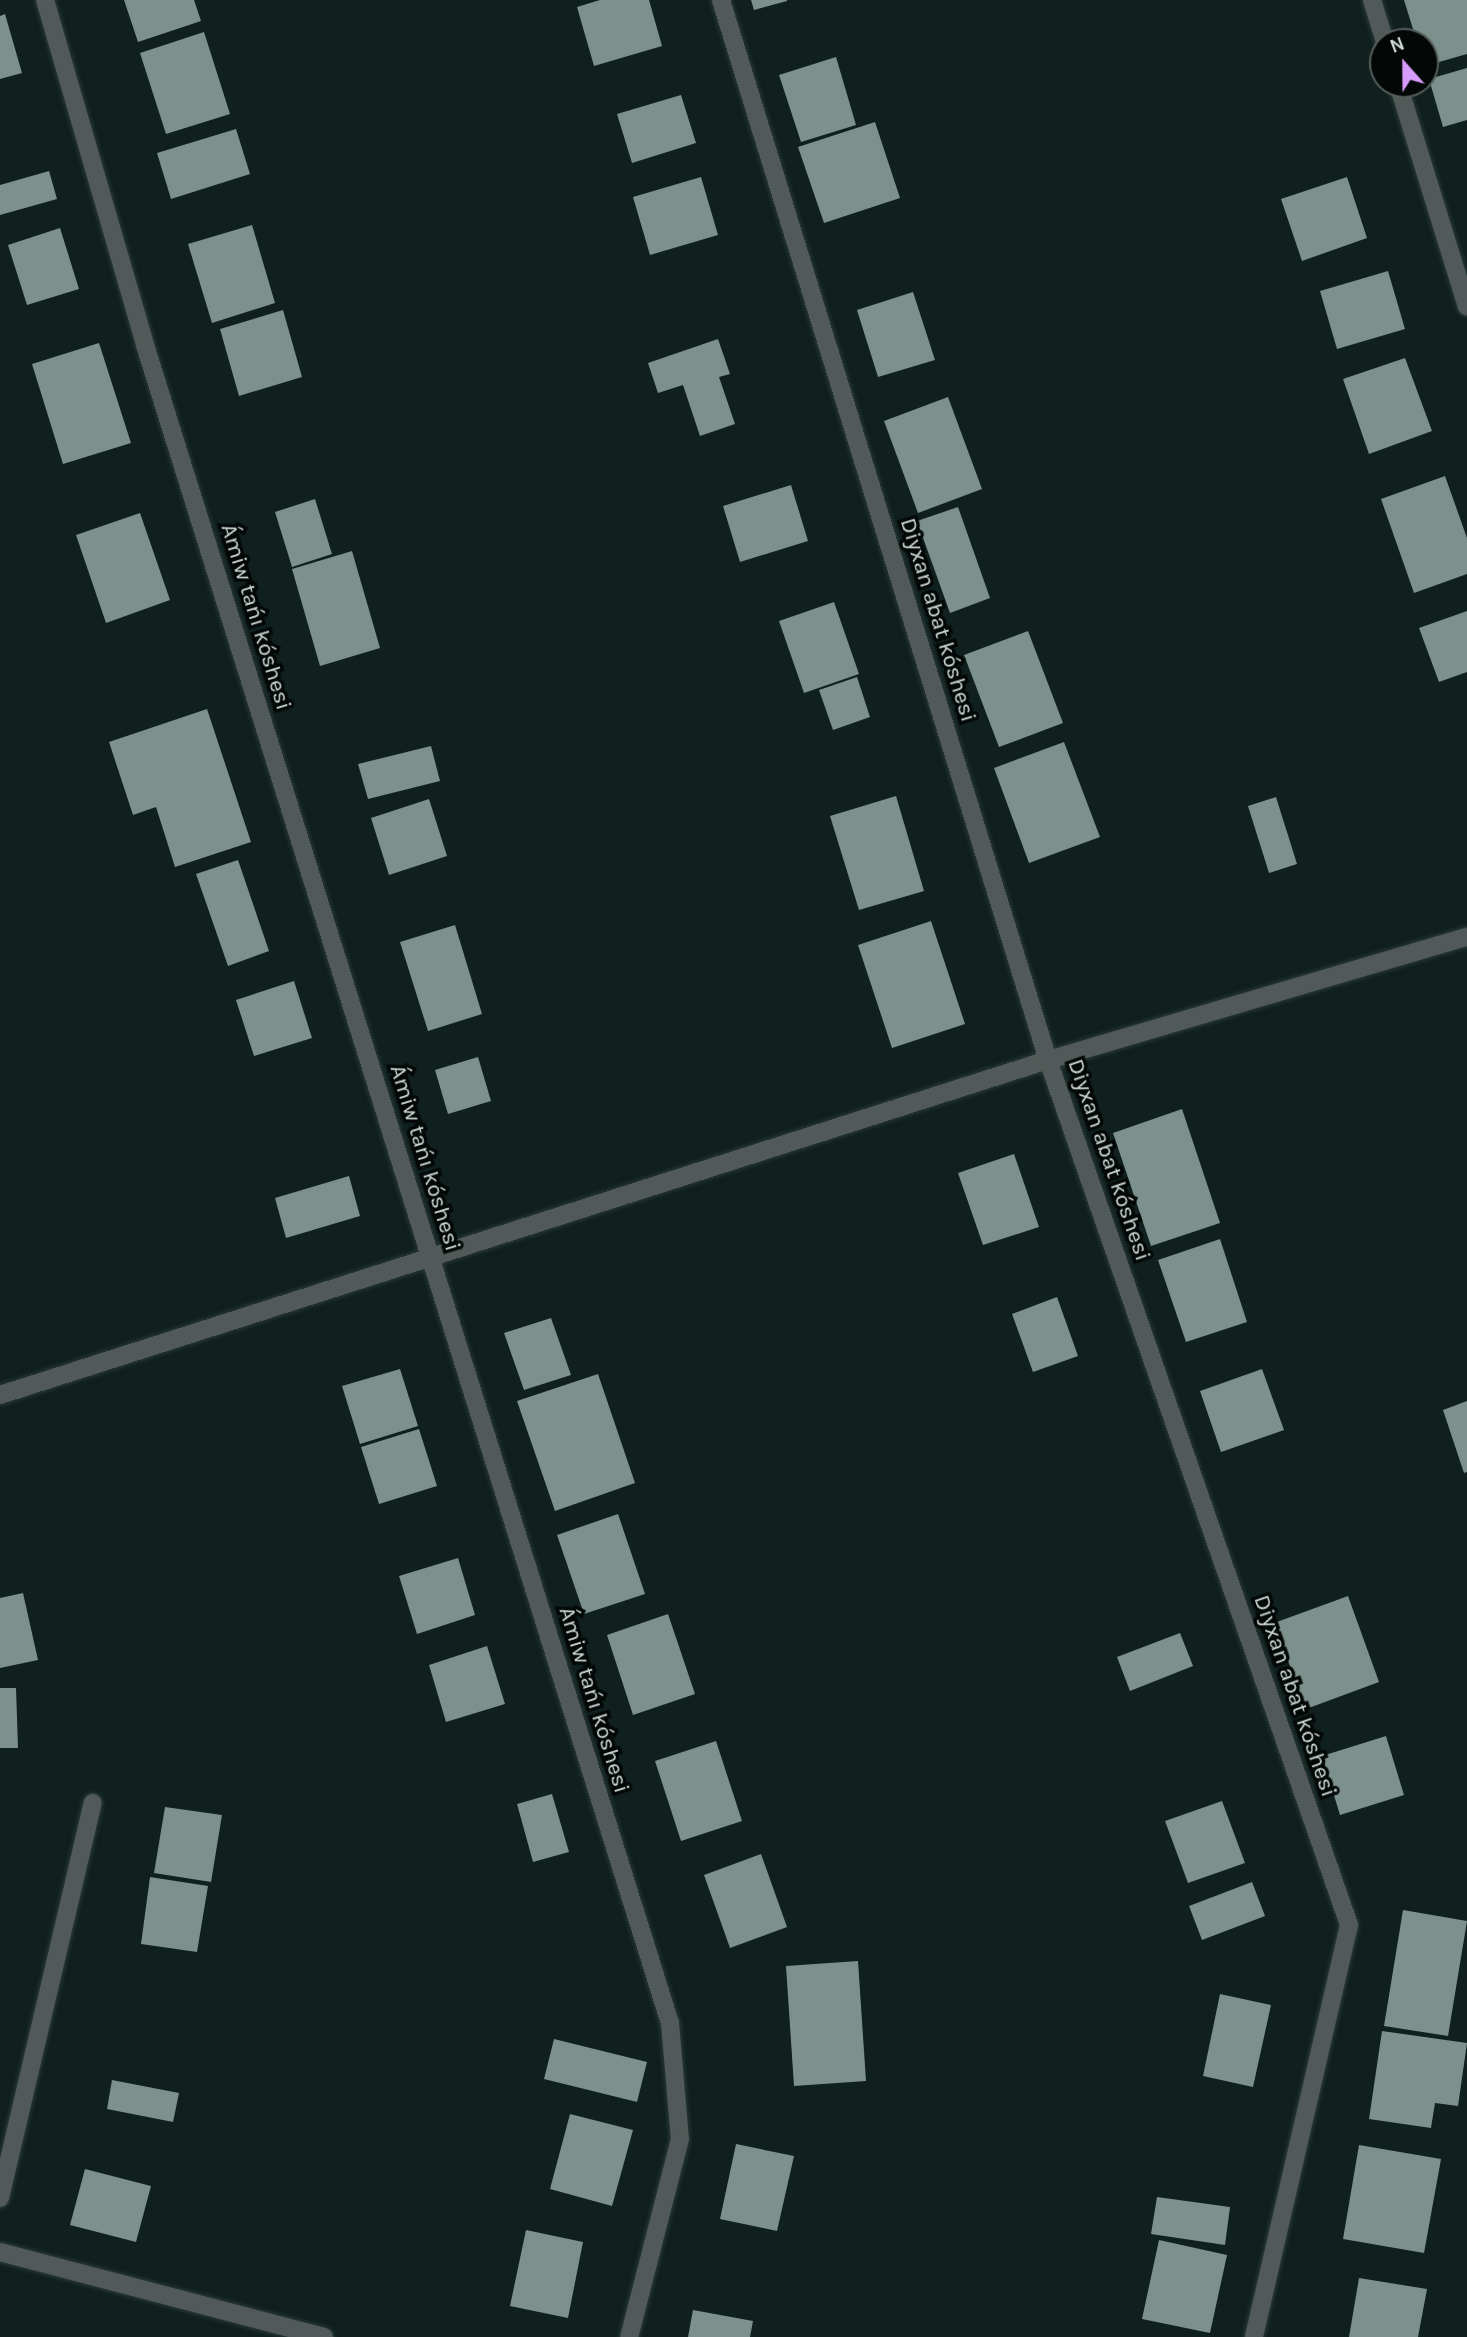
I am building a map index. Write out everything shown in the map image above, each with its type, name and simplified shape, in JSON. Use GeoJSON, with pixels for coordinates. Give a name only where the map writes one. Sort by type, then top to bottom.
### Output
{"type":"FeatureCollection","features":[{"type":"Feature","properties":{"kind":"street","name":"Ámiw tańı kóshesi"},"geometry":{"type":"LineString","coordinates":[[45,0],[145,345],[670,2023],[680,2139],[629,2337]]}},
{"type":"Feature","properties":{"kind":"street","name":"Diyxan abat kóshesi"},"geometry":{"type":"LineString","coordinates":[[721,0],[1048,1060],[1349,1925],[1254,2337]]}},
{"type":"Feature","properties":{"kind":"street"},"geometry":{"type":"LineString","coordinates":[[1372,0],[1381,28]]}},
{"type":"Feature","properties":{"kind":"street"},"geometry":{"type":"LineString","coordinates":[[1402,98],[1467,307]]}},
{"type":"Feature","properties":{"kind":"street"},"geometry":{"type":"LineString","coordinates":[[0,1395],[431,1260],[1048,1060],[1467,937]]}},
{"type":"Feature","properties":{"kind":"street"},"geometry":{"type":"LineString","coordinates":[[0,2198],[93,1802]]}},
{"type":"Feature","properties":{"kind":"street"},"geometry":{"type":"LineString","coordinates":[[0,2252],[324,2337]]}},
{"type":"Feature","properties":{"kind":"building"},"geometry":{"type":"Polygon","coordinates":[[[124,0],[194,0],[201,21],[138,42],[124,0]]]}},
{"type":"Feature","properties":{"kind":"building"},"geometry":{"type":"Polygon","coordinates":[[[600,0],[649,0],[662,46],[594,66],[577,7],[600,0]]]}},
{"type":"Feature","properties":{"kind":"building"},"geometry":{"type":"Polygon","coordinates":[[[751,0],[787,0],[787,1],[754,10],[751,0]]]}},
{"type":"Feature","properties":{"kind":"building"},"geometry":{"type":"Polygon","coordinates":[[[1404,0],[1467,0],[1467,54],[1439,62],[1439,28],[1413,28],[1404,0]]]}},
{"type":"Feature","properties":{"kind":"building"},"geometry":{"type":"Polygon","coordinates":[[[5,14],[22,73],[0,79],[0,16],[5,14]]]}},
{"type":"Feature","properties":{"kind":"building"},"geometry":{"type":"Polygon","coordinates":[[[204,32],[230,114],[166,134],[140,53],[204,32]]]}},
{"type":"Feature","properties":{"kind":"building"},"geometry":{"type":"Polygon","coordinates":[[[836,57],[856,125],[801,142],[779,75],[836,57]]]}},
{"type":"Feature","properties":{"kind":"building"},"geometry":{"type":"Polygon","coordinates":[[[1467,68],[1467,120],[1443,127],[1435,98],[1439,98],[1439,76],[1467,68]]]}},
{"type":"Feature","properties":{"kind":"building"},"geometry":{"type":"Polygon","coordinates":[[[681,95],[696,143],[632,163],[617,114],[681,95]]]}},
{"type":"Feature","properties":{"kind":"building"},"geometry":{"type":"Polygon","coordinates":[[[875,122],[900,198],[824,223],[798,147],[875,122]]]}},
{"type":"Feature","properties":{"kind":"building"},"geometry":{"type":"Polygon","coordinates":[[[236,129],[250,174],[171,199],[157,153],[236,129]]]}},
{"type":"Feature","properties":{"kind":"building"},"geometry":{"type":"Polygon","coordinates":[[[49,171],[57,199],[0,215],[0,185],[49,171]]]}},
{"type":"Feature","properties":{"kind":"building"},"geometry":{"type":"Polygon","coordinates":[[[701,177],[718,235],[650,255],[633,197],[701,177]]]}},
{"type":"Feature","properties":{"kind":"building"},"geometry":{"type":"Polygon","coordinates":[[[1347,177],[1367,238],[1302,261],[1281,199],[1347,177]]]}},
{"type":"Feature","properties":{"kind":"building"},"geometry":{"type":"Polygon","coordinates":[[[252,225],[275,303],[212,323],[188,244],[252,225]]]}},
{"type":"Feature","properties":{"kind":"building"},"geometry":{"type":"Polygon","coordinates":[[[60,228],[79,289],[27,305],[8,245],[60,228]]]}},
{"type":"Feature","properties":{"kind":"building"},"geometry":{"type":"Polygon","coordinates":[[[1388,271],[1405,329],[1337,349],[1320,291],[1388,271]]]}},
{"type":"Feature","properties":{"kind":"building"},"geometry":{"type":"Polygon","coordinates":[[[913,292],[935,360],[878,377],[857,310],[913,292]]]}},
{"type":"Feature","properties":{"kind":"building"},"geometry":{"type":"Polygon","coordinates":[[[283,310],[302,377],[239,396],[220,329],[283,310]]]}},
{"type":"Feature","properties":{"kind":"building"},"geometry":{"type":"Polygon","coordinates":[[[718,339],[730,374],[719,377],[735,424],[700,436],[683,385],[658,393],[648,363],[718,339]]]}},
{"type":"Feature","properties":{"kind":"building"},"geometry":{"type":"Polygon","coordinates":[[[99,343],[131,443],[63,464],[32,364],[99,343]]]}},
{"type":"Feature","properties":{"kind":"building"},"geometry":{"type":"Polygon","coordinates":[[[1405,358],[1432,431],[1369,454],[1343,379],[1405,358]]]}},
{"type":"Feature","properties":{"kind":"building"},"geometry":{"type":"Polygon","coordinates":[[[948,397],[982,489],[918,513],[884,421],[948,397]]]}},
{"type":"Feature","properties":{"kind":"building"},"geometry":{"type":"Polygon","coordinates":[[[1445,476],[1467,538],[1467,574],[1414,593],[1381,499],[1445,476]]]}},
{"type":"Feature","properties":{"kind":"building"},"geometry":{"type":"Polygon","coordinates":[[[791,485],[808,541],[740,562],[723,506],[791,485]]]}},
{"type":"Feature","properties":{"kind":"building"},"geometry":{"type":"Polygon","coordinates":[[[315,499],[332,554],[292,567],[275,512],[315,499]]]}},
{"type":"Feature","properties":{"kind":"building"},"geometry":{"type":"Polygon","coordinates":[[[958,507],[990,598],[950,613],[917,521],[958,507]]]}},
{"type":"Feature","properties":{"kind":"building"},"geometry":{"type":"Polygon","coordinates":[[[140,513],[170,600],[106,623],[76,535],[140,513]]]}},
{"type":"Feature","properties":{"kind":"building"},"geometry":{"type":"Polygon","coordinates":[[[352,551],[380,648],[320,666],[292,569],[352,551]]]}},
{"type":"Feature","properties":{"kind":"building"},"geometry":{"type":"Polygon","coordinates":[[[834,602],[859,674],[804,693],[779,621],[834,602]]]}},
{"type":"Feature","properties":{"kind":"building"},"geometry":{"type":"Polygon","coordinates":[[[1467,611],[1467,672],[1439,682],[1419,628],[1467,611]]]}},
{"type":"Feature","properties":{"kind":"building"},"geometry":{"type":"Polygon","coordinates":[[[1028,631],[1063,723],[999,747],[964,655],[1028,631]]]}},
{"type":"Feature","properties":{"kind":"building"},"geometry":{"type":"Polygon","coordinates":[[[857,677],[870,717],[833,730],[819,690],[857,677]]]}},
{"type":"Feature","properties":{"kind":"building"},"geometry":{"type":"Polygon","coordinates":[[[207,709],[251,842],[175,867],[156,807],[133,815],[109,742],[207,709]]]}},
{"type":"Feature","properties":{"kind":"building"},"geometry":{"type":"Polygon","coordinates":[[[1064,742],[1100,837],[1029,863],[994,768],[1064,742]]]}},
{"type":"Feature","properties":{"kind":"building"},"geometry":{"type":"Polygon","coordinates":[[[431,746],[440,781],[368,799],[358,764],[431,746]]]}},
{"type":"Feature","properties":{"kind":"building"},"geometry":{"type":"Polygon","coordinates":[[[896,796],[924,891],[859,910],[830,816],[896,796]]]}},
{"type":"Feature","properties":{"kind":"building"},"geometry":{"type":"Polygon","coordinates":[[[1276,797],[1297,864],[1269,873],[1248,806],[1276,797]]]}},
{"type":"Feature","properties":{"kind":"building"},"geometry":{"type":"Polygon","coordinates":[[[429,799],[447,856],[389,875],[371,818],[429,799]]]}},
{"type":"Feature","properties":{"kind":"building"},"geometry":{"type":"Polygon","coordinates":[[[238,860],[269,951],[228,966],[196,874],[238,860]]]}},
{"type":"Feature","properties":{"kind":"building"},"geometry":{"type":"Polygon","coordinates":[[[931,921],[965,1024],[892,1048],[858,945],[931,921]]]}},
{"type":"Feature","properties":{"kind":"building"},"geometry":{"type":"Polygon","coordinates":[[[455,925],[482,1014],[428,1031],[400,942],[455,925]]]}},
{"type":"Feature","properties":{"kind":"building"},"geometry":{"type":"Polygon","coordinates":[[[294,981],[312,1038],[254,1056],[236,1000],[294,981]]]}},
{"type":"Feature","properties":{"kind":"building"},"geometry":{"type":"Polygon","coordinates":[[[478,1057],[491,1101],[448,1114],[435,1070],[478,1057]]]}},
{"type":"Feature","properties":{"kind":"building"},"geometry":{"type":"Polygon","coordinates":[[[1182,1109],[1220,1223],[1151,1246],[1113,1133],[1182,1109]]]}},
{"type":"Feature","properties":{"kind":"building"},"geometry":{"type":"Polygon","coordinates":[[[1014,1154],[1039,1227],[983,1245],[958,1173],[1014,1154]]]}},
{"type":"Feature","properties":{"kind":"building"},"geometry":{"type":"Polygon","coordinates":[[[349,1176],[360,1216],[286,1238],[275,1198],[349,1176]]]}},
{"type":"Feature","properties":{"kind":"building"},"geometry":{"type":"Polygon","coordinates":[[[1220,1239],[1247,1322],[1186,1342],[1158,1260],[1220,1239]]]}},
{"type":"Feature","properties":{"kind":"building"},"geometry":{"type":"Polygon","coordinates":[[[1057,1297],[1078,1356],[1033,1372],[1012,1314],[1057,1297]]]}},
{"type":"Feature","properties":{"kind":"building"},"geometry":{"type":"Polygon","coordinates":[[[551,1318],[571,1375],[524,1390],[504,1333],[551,1318]]]}},
{"type":"Feature","properties":{"kind":"building"},"geometry":{"type":"Polygon","coordinates":[[[400,1369],[418,1426],[360,1444],[342,1386],[400,1369]]]}},
{"type":"Feature","properties":{"kind":"building"},"geometry":{"type":"Polygon","coordinates":[[[1262,1369],[1284,1430],[1221,1452],[1200,1391],[1262,1369]]]}},
{"type":"Feature","properties":{"kind":"building"},"geometry":{"type":"Polygon","coordinates":[[[598,1374],[635,1483],[555,1511],[517,1401],[598,1374]]]}},
{"type":"Feature","properties":{"kind":"building"},"geometry":{"type":"Polygon","coordinates":[[[1467,1401],[1467,1472],[1464,1473],[1443,1410],[1467,1401]]]}},
{"type":"Feature","properties":{"kind":"building"},"geometry":{"type":"Polygon","coordinates":[[[419,1429],[437,1486],[379,1504],[361,1447],[419,1429]]]}},
{"type":"Feature","properties":{"kind":"building"},"geometry":{"type":"Polygon","coordinates":[[[618,1514],[645,1594],[584,1614],[557,1535],[618,1514]]]}},
{"type":"Feature","properties":{"kind":"building"},"geometry":{"type":"Polygon","coordinates":[[[458,1558],[475,1615],[417,1634],[399,1576],[458,1558]]]}},
{"type":"Feature","properties":{"kind":"building"},"geometry":{"type":"Polygon","coordinates":[[[23,1593],[38,1660],[0,1668],[0,1598],[23,1593]]]}},
{"type":"Feature","properties":{"kind":"building"},"geometry":{"type":"Polygon","coordinates":[[[1348,1596],[1379,1682],[1306,1709],[1274,1623],[1348,1596]]]}},
{"type":"Feature","properties":{"kind":"building"},"geometry":{"type":"Polygon","coordinates":[[[668,1614],[695,1694],[633,1715],[607,1635],[668,1614]]]}},
{"type":"Feature","properties":{"kind":"building"},"geometry":{"type":"Polygon","coordinates":[[[1180,1633],[1193,1666],[1130,1691],[1117,1657],[1180,1633]]]}},
{"type":"Feature","properties":{"kind":"building"},"geometry":{"type":"Polygon","coordinates":[[[487,1646],[505,1704],[446,1722],[429,1665],[487,1646]]]}},
{"type":"Feature","properties":{"kind":"building"},"geometry":{"type":"Polygon","coordinates":[[[0,1688],[16,1688],[18,1748],[0,1748],[0,1688]]]}},
{"type":"Feature","properties":{"kind":"building"},"geometry":{"type":"Polygon","coordinates":[[[1386,1736],[1404,1795],[1340,1815],[1322,1756],[1386,1736]]]}},
{"type":"Feature","properties":{"kind":"building"},"geometry":{"type":"Polygon","coordinates":[[[716,1741],[742,1821],[681,1841],[655,1761],[716,1741]]]}},
{"type":"Feature","properties":{"kind":"building"},"geometry":{"type":"Polygon","coordinates":[[[552,1794],[569,1852],[533,1862],[517,1804],[552,1794]]]}},
{"type":"Feature","properties":{"kind":"building"},"geometry":{"type":"Polygon","coordinates":[[[1222,1801],[1245,1863],[1188,1883],[1165,1821],[1222,1801]]]}},
{"type":"Feature","properties":{"kind":"building"},"geometry":{"type":"Polygon","coordinates":[[[165,1807],[222,1815],[211,1882],[154,1873],[165,1807]]]}},
{"type":"Feature","properties":{"kind":"building"},"geometry":{"type":"Polygon","coordinates":[[[761,1854],[787,1927],[730,1948],[704,1875],[761,1854]]]}},
{"type":"Feature","properties":{"kind":"building"},"geometry":{"type":"Polygon","coordinates":[[[150,1877],[208,1886],[197,1952],[141,1944],[150,1877]]]}},
{"type":"Feature","properties":{"kind":"building"},"geometry":{"type":"Polygon","coordinates":[[[1252,1882],[1265,1916],[1202,1940],[1189,1906],[1252,1882]]]}},
{"type":"Feature","properties":{"kind":"building"},"geometry":{"type":"Polygon","coordinates":[[[1403,1910],[1467,1921],[1448,2036],[1384,2026],[1403,1910]]]}},
{"type":"Feature","properties":{"kind":"building"},"geometry":{"type":"Polygon","coordinates":[[[858,1961],[866,2081],[794,2086],[786,1966],[858,1961]]]}},
{"type":"Feature","properties":{"kind":"building"},"geometry":{"type":"Polygon","coordinates":[[[1220,1994],[1271,2005],[1253,2087],[1203,2076],[1220,1994]]]}},
{"type":"Feature","properties":{"kind":"building"},"geometry":{"type":"Polygon","coordinates":[[[1382,2031],[1467,2043],[1458,2106],[1435,2103],[1431,2128],[1369,2119],[1382,2031]]]}},
{"type":"Feature","properties":{"kind":"building"},"geometry":{"type":"Polygon","coordinates":[[[554,2039],[647,2062],[637,2102],[544,2079],[554,2039]]]}},
{"type":"Feature","properties":{"kind":"building"},"geometry":{"type":"Polygon","coordinates":[[[112,2080],[179,2093],[173,2122],[107,2109],[112,2080]]]}},
{"type":"Feature","properties":{"kind":"building"},"geometry":{"type":"Polygon","coordinates":[[[570,2114],[633,2130],[612,2206],[550,2189],[570,2114]]]}},
{"type":"Feature","properties":{"kind":"building"},"geometry":{"type":"Polygon","coordinates":[[[736,2144],[794,2156],[777,2231],[720,2219],[736,2144]]]}},
{"type":"Feature","properties":{"kind":"building"},"geometry":{"type":"Polygon","coordinates":[[[1359,2145],[1441,2159],[1424,2253],[1343,2239],[1359,2145]]]}},
{"type":"Feature","properties":{"kind":"building"},"geometry":{"type":"Polygon","coordinates":[[[85,2169],[151,2186],[136,2242],[70,2225],[85,2169]]]}},
{"type":"Feature","properties":{"kind":"building"},"geometry":{"type":"Polygon","coordinates":[[[1157,2197],[1230,2207],[1225,2245],[1151,2234],[1157,2197]]]}},
{"type":"Feature","properties":{"kind":"building"},"geometry":{"type":"Polygon","coordinates":[[[526,2230],[583,2242],[568,2318],[510,2306],[526,2230]]]}},
{"type":"Feature","properties":{"kind":"building"},"geometry":{"type":"Polygon","coordinates":[[[1159,2240],[1227,2255],[1210,2333],[1142,2319],[1159,2240]]]}},
{"type":"Feature","properties":{"kind":"building"},"geometry":{"type":"Polygon","coordinates":[[[1359,2278],[1427,2289],[1418,2337],[1349,2337],[1359,2278]]]}},
{"type":"Feature","properties":{"kind":"building"},"geometry":{"type":"Polygon","coordinates":[[[693,2310],[753,2321],[750,2337],[688,2337],[693,2310]]]}}]}
